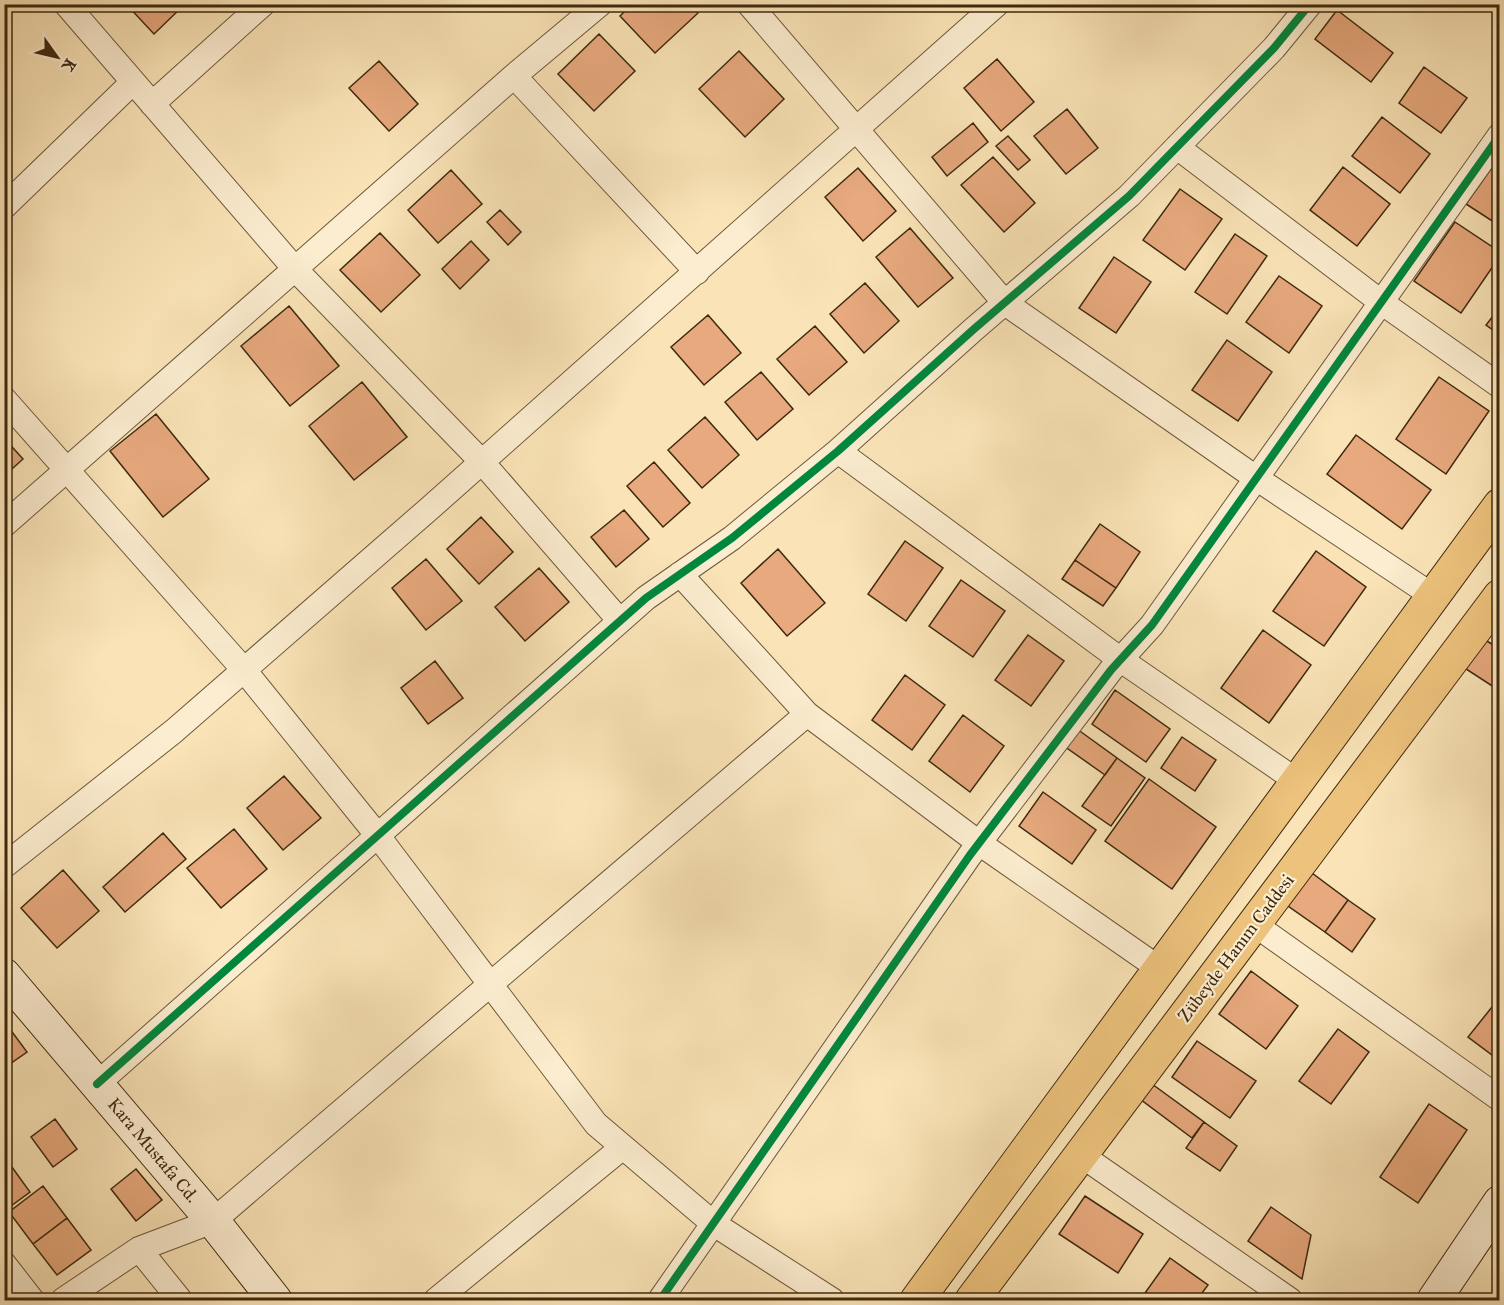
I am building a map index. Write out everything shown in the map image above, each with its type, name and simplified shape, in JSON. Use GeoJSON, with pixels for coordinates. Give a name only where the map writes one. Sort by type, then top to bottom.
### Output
{"type":"FeatureCollection","features":[{"type":"Feature","properties":{"kind":"main road"},"geometry":{"type":"LineString","coordinates":[[917,1300],[1500,505]]}},
{"type":"Feature","properties":{"kind":"main road","name":"Zübeyde Hanım Caddesi"},"geometry":{"type":"LineString","coordinates":[[972,1300],[1500,596]]}},
{"type":"Feature","properties":{"kind":"street"},"geometry":{"type":"LineString","coordinates":[[66,4],[295,268],[482,462],[620,621]]}},
{"type":"Feature","properties":{"kind":"street"},"geometry":{"type":"LineString","coordinates":[[152,104],[263,4]]}},
{"type":"Feature","properties":{"kind":"street"},"geometry":{"type":"LineString","coordinates":[[4,525],[514,76],[600,4]]}},
{"type":"Feature","properties":{"kind":"street"},"geometry":{"type":"LineString","coordinates":[[749,4],[1005,303],[1256,478],[1433,596]]}},
{"type":"Feature","properties":{"kind":"street"},"geometry":{"type":"LineString","coordinates":[[4,866],[174,731],[482,462],[997,4]]}},
{"type":"Feature","properties":{"kind":"street"},"geometry":{"type":"LineString","coordinates":[[96,1084],[646,598],[732,538],[838,452],[1129,196],[1274,48],[1310,4]]}},
{"type":"Feature","properties":{"kind":"street"},"geometry":{"type":"LineString","coordinates":[[514,76],[697,272]]}},
{"type":"Feature","properties":{"kind":"street"},"geometry":{"type":"LineString","coordinates":[[4,207],[133,82]]}},
{"type":"Feature","properties":{"kind":"street"},"geometry":{"type":"LineString","coordinates":[[660,1300],[979,843],[1111,670],[1152,626],[1500,135]]}},
{"type":"Feature","properties":{"kind":"street"},"geometry":{"type":"LineString","coordinates":[[1177,147],[1381,302],[1500,386]]}},
{"type":"Feature","properties":{"kind":"street"},"geometry":{"type":"LineString","coordinates":[[4,399],[244,670],[378,836],[596,1124],[714,1224],[832,1300]]}},
{"type":"Feature","properties":{"kind":"street"},"geometry":{"type":"LineString","coordinates":[[838,452],[1121,660],[1297,781]]}},
{"type":"Feature","properties":{"kind":"street"},"geometry":{"type":"LineString","coordinates":[[681,574],[807,714],[979,843],[1160,969]]}},
{"type":"Feature","properties":{"kind":"street"},"geometry":{"type":"LineString","coordinates":[[63,1300],[140,1249],[213,1221],[807,714]]}},
{"type":"Feature","properties":{"kind":"street"},"geometry":{"type":"LineString","coordinates":[[1254,924],[1500,1099]]}},
{"type":"Feature","properties":{"kind":"street","name":"Kara Mustafa Cd."},"geometry":{"type":"LineString","coordinates":[[4,975],[213,1221],[275,1300]]}},
{"type":"Feature","properties":{"kind":"street"},"geometry":{"type":"LineString","coordinates":[[436,1300],[622,1147]]}},
{"type":"Feature","properties":{"kind":"street"},"geometry":{"type":"LineString","coordinates":[[1081,1155],[1290,1300]]}},
{"type":"Feature","properties":{"kind":"street"},"geometry":{"type":"LineString","coordinates":[[1434,1300],[1500,1202]]}},
{"type":"Feature","properties":{"kind":"street"},"geometry":{"type":"LineString","coordinates":[[140,1249],[180,1300]]}},
{"type":"Feature","properties":{"kind":"street"},"geometry":{"type":"LineString","coordinates":[[4,1264],[32,1300]]}},
{"type":"Feature","properties":{"kind":"building"},"geometry":{"type":"Polygon","coordinates":[[[126,4],[185,4],[154,34],[126,4]]]}},
{"type":"Feature","properties":{"kind":"building"},"geometry":{"type":"Polygon","coordinates":[[[632,4],[690,4],[698,13],[655,53],[620,16],[632,4]]]}},
{"type":"Feature","properties":{"kind":"building"},"geometry":{"type":"Polygon","coordinates":[[[1337,10],[1393,53],[1371,82],[1315,39],[1337,10]]]}},
{"type":"Feature","properties":{"kind":"building"},"geometry":{"type":"Polygon","coordinates":[[[599,34],[635,71],[594,111],[558,74],[599,34]]]}},
{"type":"Feature","properties":{"kind":"building"},"geometry":{"type":"Polygon","coordinates":[[[739,51],[784,99],[745,137],[699,89],[739,51]]]}},
{"type":"Feature","properties":{"kind":"building"},"geometry":{"type":"Polygon","coordinates":[[[997,59],[1034,102],[1001,131],[964,88],[997,59]]]}},
{"type":"Feature","properties":{"kind":"building"},"geometry":{"type":"Polygon","coordinates":[[[379,61],[418,104],[389,131],[349,88],[379,61]]]}},
{"type":"Feature","properties":{"kind":"building"},"geometry":{"type":"Polygon","coordinates":[[[1424,67],[1467,98],[1441,133],[1399,103],[1424,67]]]}},
{"type":"Feature","properties":{"kind":"building"},"geometry":{"type":"Polygon","coordinates":[[[1067,109],[1098,148],[1066,174],[1034,136],[1067,109]]]}},
{"type":"Feature","properties":{"kind":"building"},"geometry":{"type":"Polygon","coordinates":[[[1382,117],[1430,154],[1400,193],[1352,156],[1382,117]]]}},
{"type":"Feature","properties":{"kind":"building"},"geometry":{"type":"Polygon","coordinates":[[[973,123],[988,142],[947,176],[932,157],[973,123]]]}},
{"type":"Feature","properties":{"kind":"building"},"geometry":{"type":"Polygon","coordinates":[[[1008,136],[1030,160],[1018,170],[996,146],[1008,136]]]}},
{"type":"Feature","properties":{"kind":"building"},"geometry":{"type":"Polygon","coordinates":[[[1500,156],[1500,226],[1466,204],[1500,156]]]}},
{"type":"Feature","properties":{"kind":"building"},"geometry":{"type":"Polygon","coordinates":[[[993,157],[1035,203],[1004,232],[961,185],[993,157]]]}},
{"type":"Feature","properties":{"kind":"building"},"geometry":{"type":"Polygon","coordinates":[[[1343,167],[1390,204],[1357,246],[1310,210],[1343,167]]]}},
{"type":"Feature","properties":{"kind":"building"},"geometry":{"type":"Polygon","coordinates":[[[858,168],[896,211],[863,241],[825,197],[858,168]]]}},
{"type":"Feature","properties":{"kind":"building"},"geometry":{"type":"Polygon","coordinates":[[[451,170],[482,204],[438,243],[408,210],[451,170]]]}},
{"type":"Feature","properties":{"kind":"building"},"geometry":{"type":"Polygon","coordinates":[[[1180,189],[1222,219],[1185,270],[1143,240],[1180,189]]]}},
{"type":"Feature","properties":{"kind":"building"},"geometry":{"type":"Polygon","coordinates":[[[500,210],[521,232],[508,245],[487,222],[500,210]]]}},
{"type":"Feature","properties":{"kind":"building"},"geometry":{"type":"Polygon","coordinates":[[[1455,222],[1500,252],[1500,256],[1461,313],[1414,281],[1455,222]]]}},
{"type":"Feature","properties":{"kind":"building"},"geometry":{"type":"Polygon","coordinates":[[[910,228],[953,278],[918,307],[876,257],[910,228]]]}},
{"type":"Feature","properties":{"kind":"building"},"geometry":{"type":"Polygon","coordinates":[[[380,233],[420,275],[381,312],[340,270],[380,233]]]}},
{"type":"Feature","properties":{"kind":"building"},"geometry":{"type":"Polygon","coordinates":[[[1235,234],[1267,256],[1227,314],[1195,292],[1235,234]]]}},
{"type":"Feature","properties":{"kind":"building"},"geometry":{"type":"Polygon","coordinates":[[[471,241],[489,260],[460,289],[442,269],[471,241]]]}},
{"type":"Feature","properties":{"kind":"building"},"geometry":{"type":"Polygon","coordinates":[[[1114,257],[1151,282],[1116,333],[1079,308],[1114,257]]]}},
{"type":"Feature","properties":{"kind":"building"},"geometry":{"type":"Polygon","coordinates":[[[1279,276],[1322,306],[1289,353],[1246,322],[1279,276]]]}},
{"type":"Feature","properties":{"kind":"building"},"geometry":{"type":"Polygon","coordinates":[[[865,283],[899,321],[864,353],[830,314],[865,283]]]}},
{"type":"Feature","properties":{"kind":"building"},"geometry":{"type":"Polygon","coordinates":[[[289,306],[339,366],[290,406],[241,346],[289,306]]]}},
{"type":"Feature","properties":{"kind":"building"},"geometry":{"type":"Polygon","coordinates":[[[1500,307],[1500,335],[1486,325],[1500,307]]]}},
{"type":"Feature","properties":{"kind":"building"},"geometry":{"type":"Polygon","coordinates":[[[708,315],[741,353],[704,385],[671,347],[708,315]]]}},
{"type":"Feature","properties":{"kind":"building"},"geometry":{"type":"Polygon","coordinates":[[[815,326],[847,362],[809,395],[777,359],[815,326]]]}},
{"type":"Feature","properties":{"kind":"building"},"geometry":{"type":"Polygon","coordinates":[[[1227,340],[1272,372],[1238,421],[1192,390],[1227,340]]]}},
{"type":"Feature","properties":{"kind":"building"},"geometry":{"type":"Polygon","coordinates":[[[761,372],[793,409],[757,440],[725,402],[761,372]]]}},
{"type":"Feature","properties":{"kind":"building"},"geometry":{"type":"Polygon","coordinates":[[[1439,377],[1489,411],[1446,474],[1396,439],[1439,377]]]}},
{"type":"Feature","properties":{"kind":"building"},"geometry":{"type":"Polygon","coordinates":[[[362,382],[407,437],[354,480],[309,426],[362,382]]]}},
{"type":"Feature","properties":{"kind":"building"},"geometry":{"type":"Polygon","coordinates":[[[156,414],[209,479],[163,517],[110,451],[156,414]]]}},
{"type":"Feature","properties":{"kind":"building"},"geometry":{"type":"Polygon","coordinates":[[[705,417],[739,455],[702,488],[668,450],[705,417]]]}},
{"type":"Feature","properties":{"kind":"building"},"geometry":{"type":"Polygon","coordinates":[[[1356,435],[1431,490],[1402,529],[1327,474],[1356,435]]]}},
{"type":"Feature","properties":{"kind":"building"},"geometry":{"type":"Polygon","coordinates":[[[4,438],[23,459],[4,476],[4,438]]]}},
{"type":"Feature","properties":{"kind":"building"},"geometry":{"type":"Polygon","coordinates":[[[654,462],[690,503],[663,527],[627,486],[654,462]]]}},
{"type":"Feature","properties":{"kind":"building"},"geometry":{"type":"Polygon","coordinates":[[[624,510],[649,539],[616,567],[591,537],[624,510]]]}},
{"type":"Feature","properties":{"kind":"building"},"geometry":{"type":"Polygon","coordinates":[[[481,517],[513,552],[479,584],[447,549],[481,517]]]}},
{"type":"Feature","properties":{"kind":"building"},"geometry":{"type":"Polygon","coordinates":[[[1100,524],[1140,552],[1116,588],[1075,560],[1100,524]]]}},
{"type":"Feature","properties":{"kind":"building"},"geometry":{"type":"Polygon","coordinates":[[[905,541],[943,568],[906,621],[868,594],[905,541]]]}},
{"type":"Feature","properties":{"kind":"building"},"geometry":{"type":"Polygon","coordinates":[[[778,549],[825,603],[787,636],[741,583],[778,549]]]}},
{"type":"Feature","properties":{"kind":"building"},"geometry":{"type":"Polygon","coordinates":[[[1316,551],[1366,587],[1324,646],[1273,611],[1316,551]]]}},
{"type":"Feature","properties":{"kind":"building"},"geometry":{"type":"Polygon","coordinates":[[[426,559],[462,601],[426,630],[392,588],[426,559]]]}},
{"type":"Feature","properties":{"kind":"building"},"geometry":{"type":"Polygon","coordinates":[[[1075,560],[1116,588],[1103,606],[1062,579],[1075,560]]]}},
{"type":"Feature","properties":{"kind":"building"},"geometry":{"type":"Polygon","coordinates":[[[539,568],[569,602],[525,641],[495,607],[539,568]]]}},
{"type":"Feature","properties":{"kind":"building"},"geometry":{"type":"Polygon","coordinates":[[[961,580],[1005,611],[973,657],[929,626],[961,580]]]}},
{"type":"Feature","properties":{"kind":"building"},"geometry":{"type":"Polygon","coordinates":[[[1263,630],[1311,665],[1269,723],[1221,688],[1263,630]]]}},
{"type":"Feature","properties":{"kind":"building"},"geometry":{"type":"Polygon","coordinates":[[[1028,635],[1064,661],[1031,706],[995,680],[1028,635]]]}},
{"type":"Feature","properties":{"kind":"building"},"geometry":{"type":"Polygon","coordinates":[[[1482,638],[1500,649],[1500,691],[1463,667],[1482,638]]]}},
{"type":"Feature","properties":{"kind":"building"},"geometry":{"type":"Polygon","coordinates":[[[435,661],[463,698],[428,724],[401,688],[435,661]]]}},
{"type":"Feature","properties":{"kind":"building"},"geometry":{"type":"Polygon","coordinates":[[[905,675],[945,705],[912,750],[872,720],[905,675]]]}},
{"type":"Feature","properties":{"kind":"building"},"geometry":{"type":"Polygon","coordinates":[[[1115,690],[1170,729],[1146,762],[1092,724],[1115,690]]]}},
{"type":"Feature","properties":{"kind":"building"},"geometry":{"type":"Polygon","coordinates":[[[963,715],[1004,746],[970,792],[929,761],[963,715]]]}},
{"type":"Feature","properties":{"kind":"building"},"geometry":{"type":"Polygon","coordinates":[[[1077,729],[1117,758],[1105,775],[1064,746],[1077,729]]]}},
{"type":"Feature","properties":{"kind":"building"},"geometry":{"type":"Polygon","coordinates":[[[1182,737],[1216,760],[1195,791],[1161,768],[1182,737]]]}},
{"type":"Feature","properties":{"kind":"building"},"geometry":{"type":"Polygon","coordinates":[[[1117,758],[1145,778],[1111,826],[1082,806],[1117,758]]]}},
{"type":"Feature","properties":{"kind":"building"},"geometry":{"type":"Polygon","coordinates":[[[284,776],[321,818],[283,850],[247,808],[284,776]]]}},
{"type":"Feature","properties":{"kind":"building"},"geometry":{"type":"Polygon","coordinates":[[[1149,779],[1216,827],[1172,889],[1105,841],[1149,779]]]}},
{"type":"Feature","properties":{"kind":"building"},"geometry":{"type":"Polygon","coordinates":[[[1043,792],[1096,830],[1072,864],[1019,826],[1043,792]]]}},
{"type":"Feature","properties":{"kind":"building"},"geometry":{"type":"Polygon","coordinates":[[[234,829],[267,869],[221,908],[187,868],[234,829]]]}},
{"type":"Feature","properties":{"kind":"building"},"geometry":{"type":"Polygon","coordinates":[[[163,833],[186,859],[125,912],[103,887],[163,833]]]}},
{"type":"Feature","properties":{"kind":"building"},"geometry":{"type":"Polygon","coordinates":[[[63,870],[99,911],[57,948],[21,908],[63,870]]]}},
{"type":"Feature","properties":{"kind":"building"},"geometry":{"type":"Polygon","coordinates":[[[1312,873],[1348,900],[1325,932],[1288,906],[1312,873]]]}},
{"type":"Feature","properties":{"kind":"building"},"geometry":{"type":"Polygon","coordinates":[[[1348,900],[1375,919],[1352,952],[1325,932],[1348,900]]]}},
{"type":"Feature","properties":{"kind":"building"},"geometry":{"type":"Polygon","coordinates":[[[1251,971],[1298,1006],[1266,1049],[1219,1014],[1251,971]]]}},
{"type":"Feature","properties":{"kind":"building"},"geometry":{"type":"Polygon","coordinates":[[[1500,997],[1500,1061],[1468,1037],[1500,997]]]}},
{"type":"Feature","properties":{"kind":"building"},"geometry":{"type":"Polygon","coordinates":[[[4,1021],[27,1052],[4,1068],[4,1021]]]}},
{"type":"Feature","properties":{"kind":"building"},"geometry":{"type":"Polygon","coordinates":[[[1338,1029],[1369,1052],[1331,1104],[1299,1081],[1338,1029]]]}},
{"type":"Feature","properties":{"kind":"building"},"geometry":{"type":"Polygon","coordinates":[[[1197,1041],[1256,1081],[1230,1118],[1172,1077],[1197,1041]]]}},
{"type":"Feature","properties":{"kind":"building"},"geometry":{"type":"Polygon","coordinates":[[[1152,1084],[1204,1122],[1192,1138],[1140,1099],[1152,1084]]]}},
{"type":"Feature","properties":{"kind":"building"},"geometry":{"type":"Polygon","coordinates":[[[1429,1104],[1467,1130],[1418,1203],[1380,1177],[1429,1104]]]}},
{"type":"Feature","properties":{"kind":"building"},"geometry":{"type":"Polygon","coordinates":[[[55,1119],[77,1149],[53,1167],[31,1137],[55,1119]]]}},
{"type":"Feature","properties":{"kind":"building"},"geometry":{"type":"Polygon","coordinates":[[[1204,1122],[1237,1146],[1220,1171],[1186,1148],[1204,1122]]]}},
{"type":"Feature","properties":{"kind":"building"},"geometry":{"type":"Polygon","coordinates":[[[9,1163],[30,1192],[4,1211],[4,1166],[9,1163]]]}},
{"type":"Feature","properties":{"kind":"building"},"geometry":{"type":"Polygon","coordinates":[[[136,1169],[162,1200],[136,1221],[111,1189],[136,1169]]]}},
{"type":"Feature","properties":{"kind":"building"},"geometry":{"type":"Polygon","coordinates":[[[43,1186],[67,1218],[33,1244],[9,1212],[43,1186]]]}},
{"type":"Feature","properties":{"kind":"building"},"geometry":{"type":"Polygon","coordinates":[[[1085,1196],[1143,1234],[1118,1273],[1059,1234],[1085,1196]]]}},
{"type":"Feature","properties":{"kind":"building"},"geometry":{"type":"Polygon","coordinates":[[[1271,1207],[1311,1235],[1302,1279],[1248,1241],[1271,1207]]]}},
{"type":"Feature","properties":{"kind":"building"},"geometry":{"type":"Polygon","coordinates":[[[67,1218],[91,1250],[57,1275],[33,1244],[67,1218]]]}},
{"type":"Feature","properties":{"kind":"building"},"geometry":{"type":"Polygon","coordinates":[[[1170,1258],[1208,1285],[1197,1300],[1140,1300],[1170,1258]]]}},
{"type":"Feature","properties":{"kind":"cycle path"},"geometry":{"type":"LineString","coordinates":[[97,1084],[646,598],[732,538],[838,451],[974,329],[1129,196],[1274,48],[1310,4]]}},
{"type":"Feature","properties":{"kind":"cycle path"},"geometry":{"type":"LineString","coordinates":[[660,1300],[970,855],[1111,670],[1152,625],[1500,135]]}}]}
